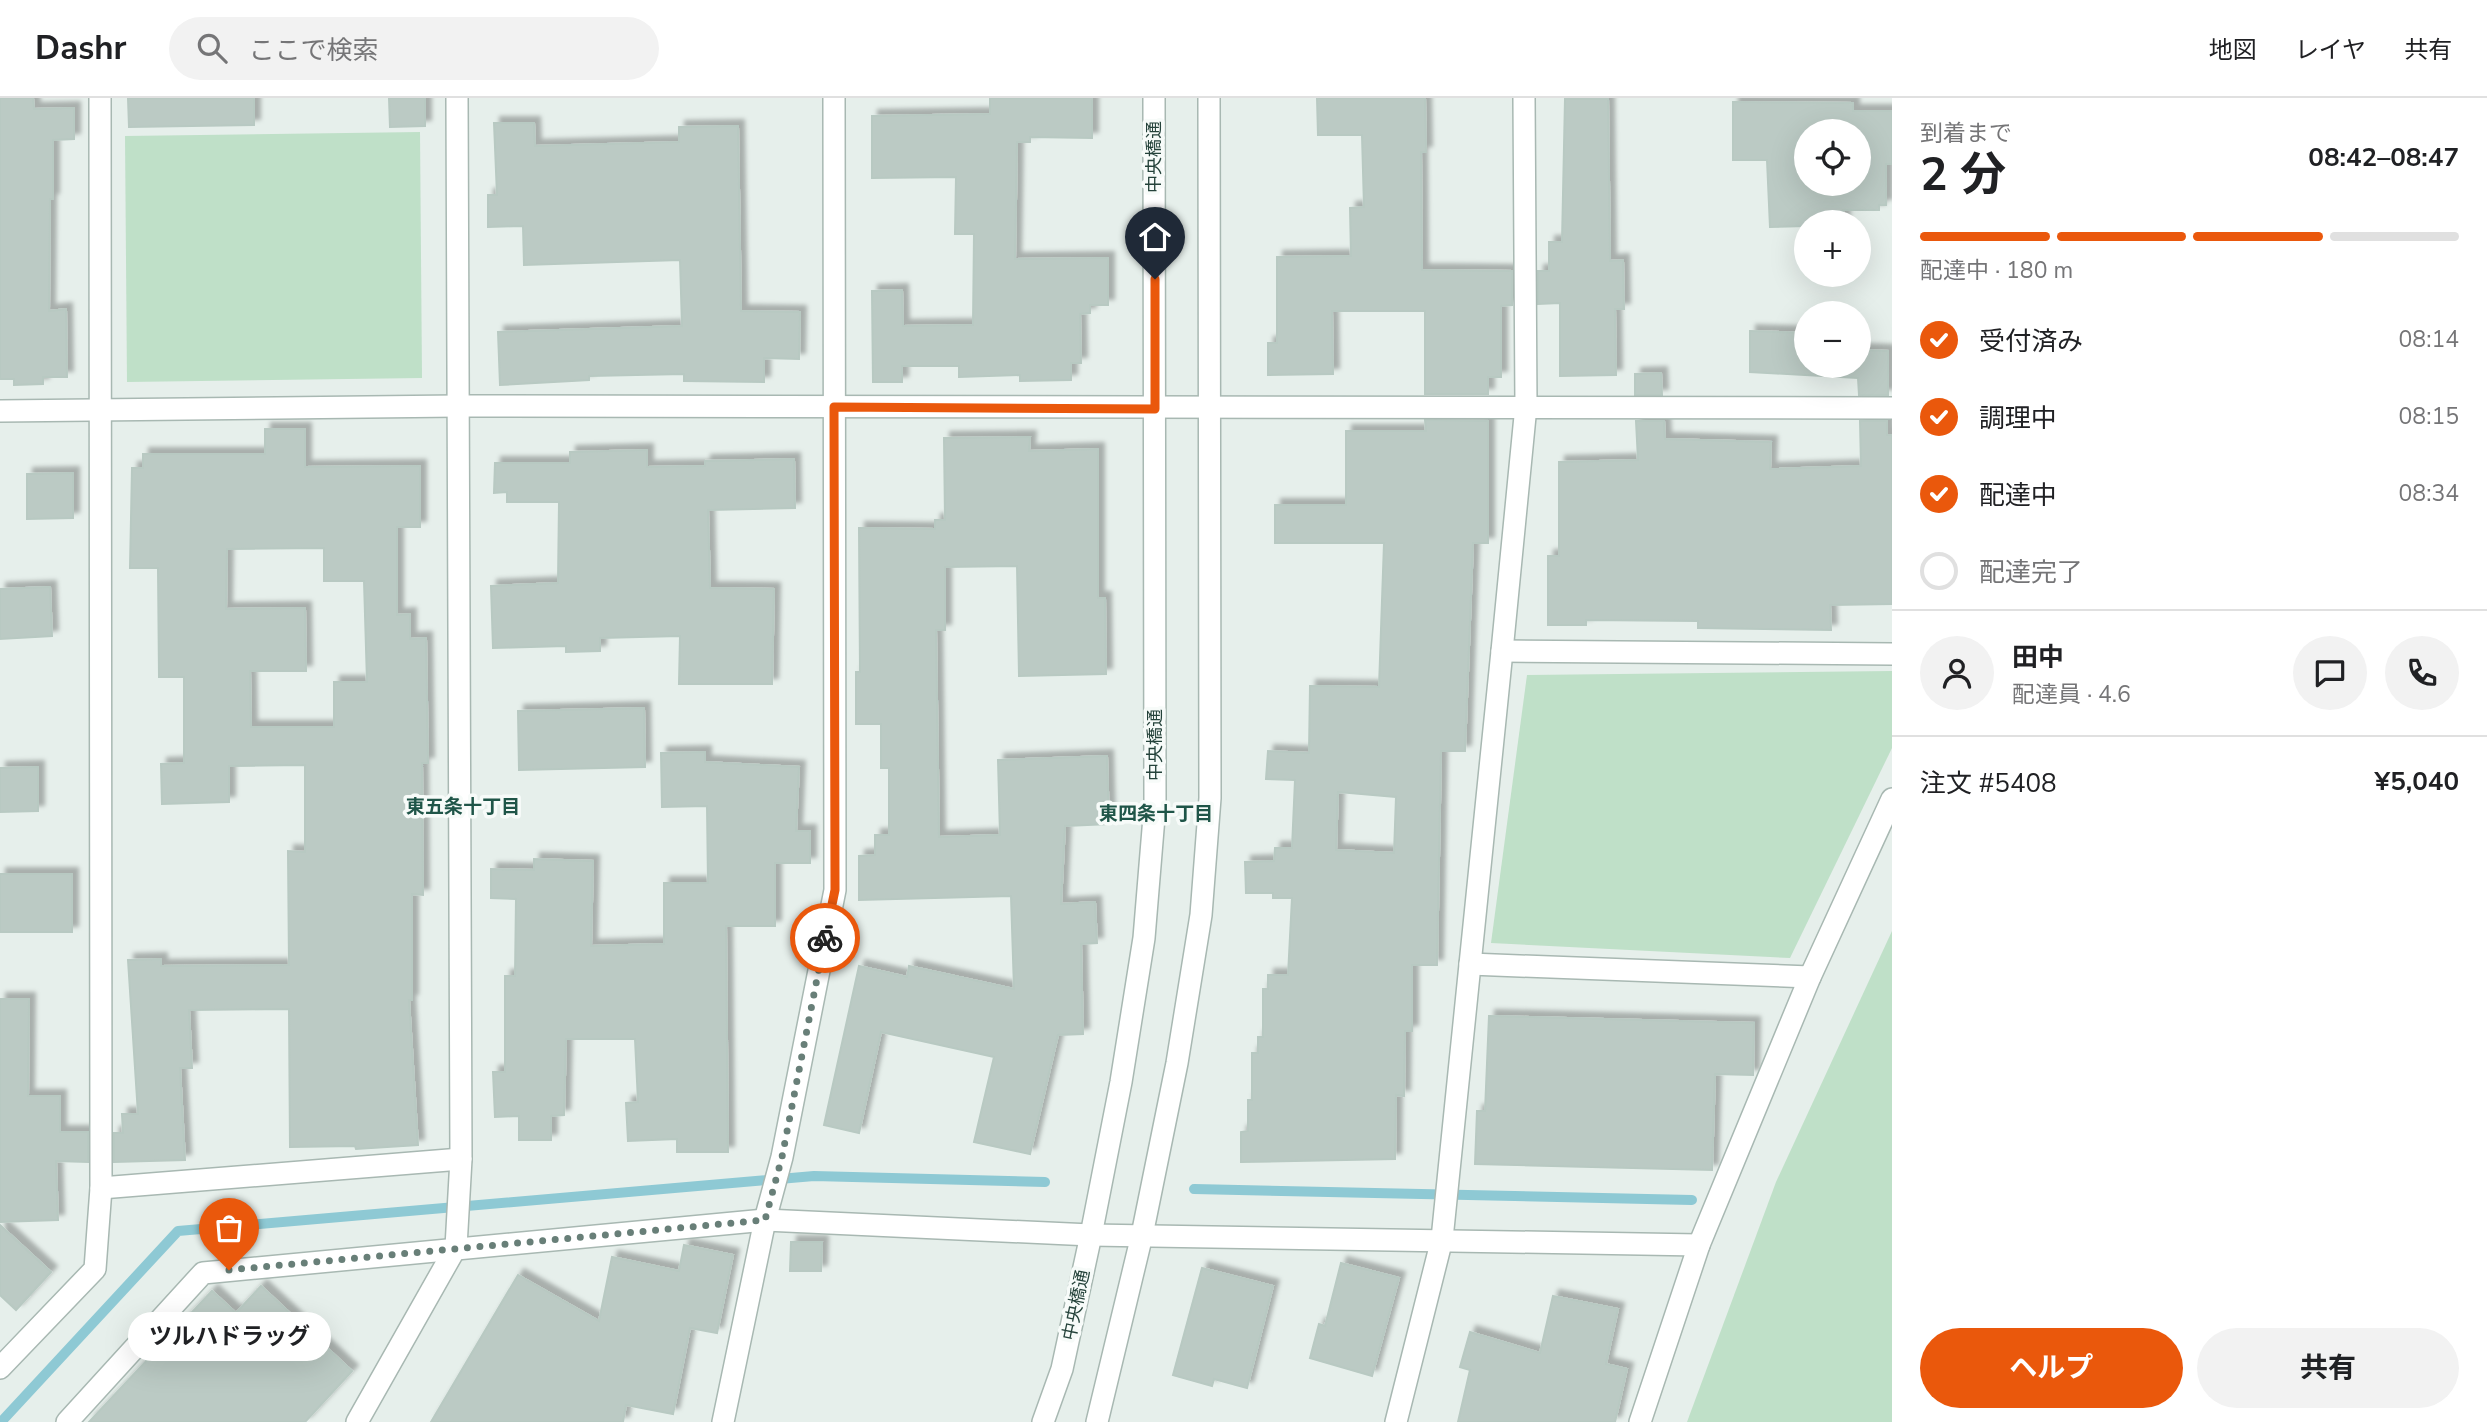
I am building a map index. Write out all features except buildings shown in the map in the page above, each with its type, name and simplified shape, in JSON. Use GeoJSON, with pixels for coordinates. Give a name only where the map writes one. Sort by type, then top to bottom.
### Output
{"type":"FeatureCollection","features":[{"type":"Feature","properties":{"kind":"street"},"geometry":{"type":"LineString","coordinates":[[0,1368],[95,1269],[101,1188],[100,98]]}},
{"type":"Feature","properties":{"kind":"street"},"geometry":{"type":"LineString","coordinates":[[357,1422],[456,1247],[461,1159],[457,98]]}},
{"type":"Feature","properties":{"kind":"street"},"geometry":{"type":"LineString","coordinates":[[723,1422],[765,1220],[782,1157],[835,890],[834,98]]}},
{"type":"Feature","properties":{"kind":"street","name":"中央橋通"},"geometry":{"type":"LineString","coordinates":[[1044,1422],[1062,1369],[1091,1235],[1121,1082],[1144,938],[1155,805],[1154,98]]}},
{"type":"Feature","properties":{"kind":"street"},"geometry":{"type":"LineString","coordinates":[[1097,1422],[1142,1235],[1177,1063],[1201,915],[1210,798],[1209,98]]}},
{"type":"Feature","properties":{"kind":"street"},"geometry":{"type":"LineString","coordinates":[[1396,1422],[1442,1239],[1526,405],[1524,98]]}},
{"type":"Feature","properties":{"kind":"street"},"geometry":{"type":"LineString","coordinates":[[0,411],[458,405],[1155,409],[1526,405],[1892,408]]}},
{"type":"Feature","properties":{"kind":"street"},"geometry":{"type":"LineString","coordinates":[[1502,651],[1892,654]]}},
{"type":"Feature","properties":{"kind":"street"},"geometry":{"type":"LineString","coordinates":[[1640,1422],[1699,1245],[1810,977],[1892,799]]}},
{"type":"Feature","properties":{"kind":"street"},"geometry":{"type":"LineString","coordinates":[[1470,964],[1810,977]]}},
{"type":"Feature","properties":{"kind":"street"},"geometry":{"type":"LineString","coordinates":[[101,1188],[461,1159]]}},
{"type":"Feature","properties":{"kind":"street"},"geometry":{"type":"LineString","coordinates":[[67,1422],[204,1273],[456,1247],[765,1220],[1091,1235],[1699,1245]]}},
{"type":"Feature","properties":{"kind":"green space"},"geometry":{"type":"Polygon","coordinates":[[[420,132],[422,378],[127,382],[125,136],[420,132]]]}},
{"type":"Feature","properties":{"kind":"green space"},"geometry":{"type":"Polygon","coordinates":[[[1892,671],[1892,748],[1790,958],[1491,943],[1527,675],[1892,671]]]}},
{"type":"Feature","properties":{"kind":"green space"},"geometry":{"type":"Polygon","coordinates":[[[1892,931],[1892,1422],[1687,1422],[1776,1182],[1892,931]]]}},
{"type":"Feature","properties":{"kind":"waterway"},"geometry":{"type":"LineString","coordinates":[[1,1422],[178,1231],[814,1176],[1045,1182]]}},
{"type":"Feature","properties":{"kind":"waterway"},"geometry":{"type":"LineString","coordinates":[[1194,1189],[1692,1200]]}},
{"type":"Feature","properties":{"kind":"way so far"},"geometry":{"type":"LineString","coordinates":[[229,1270],[765,1220],[782,1157],[825,938]]}},
{"type":"Feature","properties":{"kind":"place","name":"ツルハドラッグ"},"geometry":{"type":"Point","coordinates":[229,1270]}},
{"type":"Feature","properties":{"kind":"district","name":"東五条十丁目"},"geometry":{"type":"Point","coordinates":[463,807]}},
{"type":"Feature","properties":{"kind":"district","name":"東四条十丁目"},"geometry":{"type":"Point","coordinates":[1156,814]}},
{"type":"Feature","properties":{"kind":"route"},"geometry":{"type":"LineString","coordinates":[[825,938],[835,890],[834,407],[1155,409],[1155,279]]}}]}
